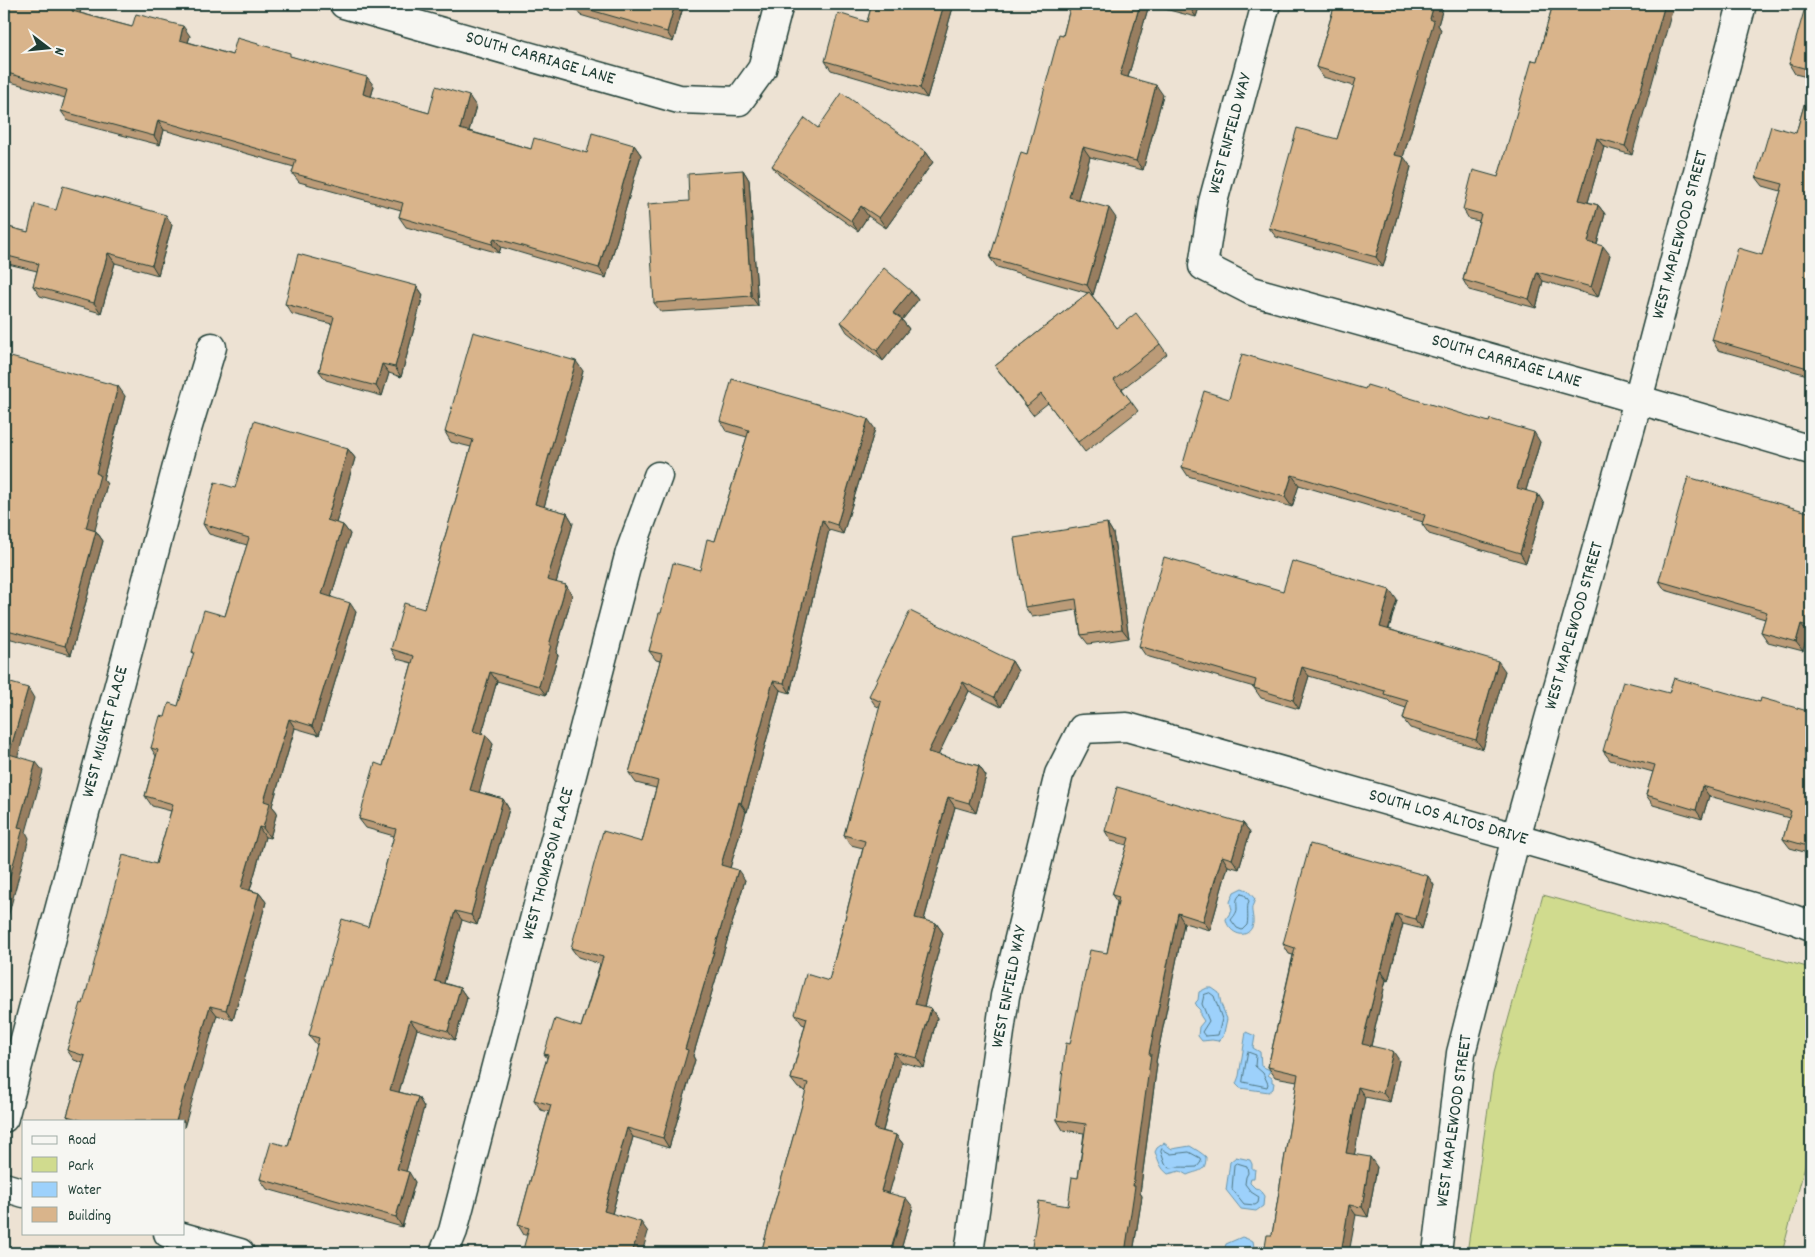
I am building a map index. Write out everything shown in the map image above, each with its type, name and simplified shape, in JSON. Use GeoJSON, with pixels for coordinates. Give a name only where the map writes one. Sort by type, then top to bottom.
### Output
{"type":"FeatureCollection","features":[{"type":"Feature","properties":{"kind":"street","name":"SOUTH CARRIAGE LANE"},"geometry":{"type":"LineString","coordinates":[[344,4],[679,99],[739,101],[762,69],[779,4]]}},
{"type":"Feature","properties":{"kind":"street","name":"WEST ENFIELD WAY"},"geometry":{"type":"LineString","coordinates":[[1203,266],[1213,202],[1266,4]]}},
{"type":"Feature","properties":{"kind":"street","name":"WEST MAPLEWOOD STREET"},"geometry":{"type":"LineString","coordinates":[[1437,1253],[1462,1053],[1516,837],[1638,399],[1742,4]]}},
{"type":"Feature","properties":{"kind":"street","name":"SOUTH CARRIAGE LANE"},"geometry":{"type":"LineString","coordinates":[[1203,266],[1252,291],[1638,399],[1811,450]]}},
{"type":"Feature","properties":{"kind":"street","name":"WEST MUSKET PLACE"},"geometry":{"type":"LineString","coordinates":[[4,1118],[183,446],[212,347]]}},
{"type":"Feature","properties":{"kind":"street","name":"WEST THOMPSON PLACE"},"geometry":{"type":"LineString","coordinates":[[444,1253],[453,1231],[630,552],[658,476]]}},
{"type":"Feature","properties":{"kind":"street","name":"SOUTH LOS ALTOS DRIVE"},"geometry":{"type":"LineString","coordinates":[[1082,729],[1127,727],[1516,837],[1793,918],[1811,926]]}},
{"type":"Feature","properties":{"kind":"street","name":"WEST ENFIELD WAY"},"geometry":{"type":"LineString","coordinates":[[969,1253],[1005,996],[1059,774],[1082,729]]}},
{"type":"Feature","properties":{"kind":"street"},"geometry":{"type":"LineString","coordinates":[[4,1187],[22,1192]]}},
{"type":"Feature","properties":{"kind":"street"},"geometry":{"type":"LineString","coordinates":[[172,1234],[240,1253]]}},
{"type":"Feature","properties":{"kind":"green space"},"geometry":{"type":"Polygon","coordinates":[[[1543,895],[1807,967],[1811,970],[1811,1143],[1782,1253],[1467,1253],[1493,1074],[1543,895]]]}},
{"type":"Feature","properties":{"kind":"water"},"geometry":{"type":"Polygon","coordinates":[[[1242,888],[1247,890],[1255,899],[1252,907],[1252,927],[1245,934],[1233,931],[1226,919],[1232,910],[1230,902],[1234,892],[1242,888]]]}},
{"type":"Feature","properties":{"kind":"water"},"geometry":{"type":"Polygon","coordinates":[[[1212,988],[1219,993],[1227,1019],[1223,1037],[1218,1041],[1202,1041],[1198,1036],[1199,1027],[1204,1021],[1200,1015],[1200,1010],[1195,1005],[1199,992],[1212,988]]]}},
{"type":"Feature","properties":{"kind":"water"},"geometry":{"type":"Polygon","coordinates":[[[1246,1032],[1255,1036],[1253,1048],[1260,1052],[1261,1066],[1270,1070],[1268,1075],[1274,1083],[1273,1089],[1269,1092],[1240,1088],[1236,1084],[1246,1032]]]}},
{"type":"Feature","properties":{"kind":"water"},"geometry":{"type":"Polygon","coordinates":[[[1164,1143],[1172,1149],[1190,1146],[1206,1157],[1205,1166],[1201,1170],[1187,1175],[1180,1171],[1168,1174],[1161,1167],[1155,1152],[1164,1143]]]}},
{"type":"Feature","properties":{"kind":"water"},"geometry":{"type":"Polygon","coordinates":[[[1236,1157],[1250,1160],[1252,1169],[1255,1169],[1254,1178],[1251,1178],[1250,1183],[1259,1189],[1264,1196],[1263,1206],[1256,1211],[1241,1209],[1226,1190],[1230,1162],[1236,1157]]]}},
{"type":"Feature","properties":{"kind":"water"},"geometry":{"type":"Polygon","coordinates":[[[1242,1237],[1253,1241],[1254,1247],[1265,1246],[1268,1253],[1257,1253],[1256,1251],[1254,1253],[1223,1253],[1226,1244],[1242,1237]]]}},
{"type":"Feature","properties":{"kind":"building"},"geometry":{"type":"Polygon","coordinates":[[[4,4],[74,4],[72,11],[132,27],[136,14],[183,26],[180,40],[232,55],[237,38],[290,53],[290,56],[367,77],[363,94],[429,113],[436,86],[469,96],[460,129],[531,149],[534,138],[587,153],[592,133],[634,145],[599,268],[494,238],[492,244],[399,217],[403,203],[292,173],[296,160],[158,120],[154,136],[61,111],[67,90],[4,72],[4,4]]]}},
{"type":"Feature","properties":{"kind":"building"},"geometry":{"type":"Polygon","coordinates":[[[574,4],[675,4],[667,32],[574,4]]]}},
{"type":"Feature","properties":{"kind":"building"},"geometry":{"type":"Polygon","coordinates":[[[872,4],[944,4],[920,88],[825,61],[838,13],[867,22],[872,4]]]}},
{"type":"Feature","properties":{"kind":"building"},"geometry":{"type":"Polygon","coordinates":[[[1071,4],[1140,4],[1120,75],[1156,85],[1136,161],[1083,147],[1069,197],[1109,208],[1087,285],[990,258],[1021,152],[1027,154],[1059,35],[1063,36],[1071,4]]]}},
{"type":"Feature","properties":{"kind":"building"},"geometry":{"type":"Polygon","coordinates":[[[1174,4],[1191,4],[1190,8],[1174,4]]]}},
{"type":"Feature","properties":{"kind":"building"},"geometry":{"type":"Polygon","coordinates":[[[1335,4],[1434,4],[1430,19],[1434,21],[1394,155],[1404,157],[1376,257],[1269,228],[1297,128],[1337,139],[1356,79],[1316,67],[1335,4]]]}},
{"type":"Feature","properties":{"kind":"building"},"geometry":{"type":"Polygon","coordinates":[[[1553,4],[1665,4],[1625,146],[1597,138],[1579,200],[1598,205],[1588,242],[1603,246],[1591,287],[1537,272],[1529,299],[1463,280],[1481,214],[1463,209],[1473,170],[1498,177],[1532,60],[1537,61],[1553,4]]]}},
{"type":"Feature","properties":{"kind":"building"},"geometry":{"type":"Polygon","coordinates":[[[1806,4],[1811,4],[1811,70],[1789,64],[1806,4]]]}},
{"type":"Feature","properties":{"kind":"building"},"geometry":{"type":"Polygon","coordinates":[[[1811,81],[1811,369],[1712,340],[1738,248],[1762,255],[1783,184],[1756,177],[1771,126],[1796,133],[1811,81]]]}},
{"type":"Feature","properties":{"kind":"building"},"geometry":{"type":"Polygon","coordinates":[[[842,93],[926,152],[879,218],[861,206],[851,221],[772,166],[805,118],[818,128],[842,93]]]}},
{"type":"Feature","properties":{"kind":"building"},"geometry":{"type":"Polygon","coordinates":[[[743,170],[751,296],[654,303],[648,204],[689,201],[688,174],[743,170]]]}},
{"type":"Feature","properties":{"kind":"building"},"geometry":{"type":"Polygon","coordinates":[[[63,186],[166,215],[152,265],[108,253],[94,303],[33,286],[39,264],[4,255],[4,226],[28,232],[35,204],[56,210],[63,186]]]}},
{"type":"Feature","properties":{"kind":"building"},"geometry":{"type":"Polygon","coordinates":[[[298,254],[417,286],[395,367],[382,364],[376,386],[319,371],[334,317],[285,304],[298,254]]]}},
{"type":"Feature","properties":{"kind":"building"},"geometry":{"type":"Polygon","coordinates":[[[884,268],[911,291],[893,313],[902,319],[877,351],[841,322],[884,268]]]}},
{"type":"Feature","properties":{"kind":"building"},"geometry":{"type":"Polygon","coordinates":[[[1089,292],[1117,328],[1136,313],[1160,344],[1114,380],[1131,401],[1078,442],[1041,394],[1027,406],[995,366],[1089,292]]]}},
{"type":"Feature","properties":{"kind":"building"},"geometry":{"type":"Polygon","coordinates":[[[473,332],[576,361],[535,504],[567,513],[547,580],[566,585],[539,686],[490,672],[473,731],[486,735],[470,790],[503,799],[471,915],[455,911],[435,981],[460,988],[448,1031],[410,1020],[390,1090],[418,1097],[397,1169],[409,1172],[396,1217],[260,1179],[271,1142],[288,1146],[319,1038],[309,1035],[342,919],[368,927],[396,829],[359,819],[375,763],[383,766],[414,656],[391,649],[404,603],[424,609],[473,440],[445,432],[473,332]]]}},
{"type":"Feature","properties":{"kind":"building"},"geometry":{"type":"Polygon","coordinates":[[[1242,354],[1365,389],[1367,385],[1489,422],[1490,419],[1534,432],[1517,488],[1538,494],[1520,553],[1422,524],[1425,515],[1292,475],[1285,497],[1182,467],[1204,391],[1229,399],[1242,354]]]}},
{"type":"Feature","properties":{"kind":"building"},"geometry":{"type":"Polygon","coordinates":[[[7,356],[118,386],[96,473],[100,475],[86,528],[96,531],[65,646],[4,629],[4,368],[7,356]]]}},
{"type":"Feature","properties":{"kind":"building"},"geometry":{"type":"Polygon","coordinates":[[[732,379],[868,419],[837,525],[822,520],[784,683],[773,681],[741,803],[739,802],[721,865],[738,870],[685,1049],[688,1050],[663,1138],[627,1128],[604,1211],[641,1222],[632,1253],[522,1253],[529,1228],[518,1225],[551,1105],[534,1100],[548,1055],[544,1054],[555,1019],[581,1027],[603,957],[571,948],[603,831],[642,842],[658,781],[629,773],[662,654],[649,651],[659,613],[661,613],[673,563],[700,570],[707,539],[715,541],[749,430],[720,421],[732,379]]]}},
{"type":"Feature","properties":{"kind":"building"},"geometry":{"type":"Polygon","coordinates":[[[254,421],[348,449],[327,520],[343,525],[322,594],[350,603],[312,726],[289,719],[264,801],[270,803],[263,828],[259,827],[241,888],[259,893],[226,1010],[210,1006],[176,1120],[81,1120],[67,1116],[85,1056],[67,1050],[81,1003],[83,1004],[123,855],[156,864],[173,804],[145,796],[158,750],[151,748],[160,716],[165,717],[169,703],[178,706],[204,610],[225,616],[249,538],[203,524],[215,482],[235,488],[254,421]]]}},
{"type":"Feature","properties":{"kind":"building"},"geometry":{"type":"Polygon","coordinates":[[[1688,477],[1811,513],[1811,627],[1801,624],[1796,642],[1761,632],[1767,612],[1659,581],[1688,477]]]}},
{"type":"Feature","properties":{"kind":"building"},"geometry":{"type":"Polygon","coordinates":[[[1107,523],[1122,629],[1081,635],[1076,599],[1025,607],[1014,538],[1107,523]]]}},
{"type":"Feature","properties":{"kind":"building"},"geometry":{"type":"Polygon","coordinates":[[[1164,557],[1283,591],[1292,561],[1390,590],[1380,627],[1498,661],[1476,740],[1403,719],[1408,701],[1384,694],[1385,691],[1302,667],[1293,700],[1254,688],[1256,680],[1139,646],[1164,557]]]}},
{"type":"Feature","properties":{"kind":"building"},"geometry":{"type":"Polygon","coordinates":[[[910,611],[1012,661],[994,697],[963,682],[928,752],[979,766],[969,803],[948,797],[915,918],[936,923],[915,1004],[931,1008],[917,1058],[894,1052],[874,1129],[896,1135],[881,1191],[906,1198],[890,1253],[761,1253],[808,1083],[791,1079],[807,1018],[795,1014],[806,974],[829,981],[865,841],[844,835],[881,702],[869,696],[910,611]]]}},
{"type":"Feature","properties":{"kind":"building"},"geometry":{"type":"Polygon","coordinates":[[[1674,678],[1760,702],[1761,698],[1811,712],[1811,847],[1783,839],[1791,811],[1702,786],[1696,810],[1646,795],[1655,765],[1603,751],[1623,681],[1669,693],[1674,678]]]}},
{"type":"Feature","properties":{"kind":"building"},"geometry":{"type":"Polygon","coordinates":[[[4,681],[28,688],[9,754],[36,762],[18,827],[23,828],[4,898],[4,681]]]}},
{"type":"Feature","properties":{"kind":"building"},"geometry":{"type":"Polygon","coordinates":[[[1117,787],[1243,823],[1232,859],[1222,856],[1203,921],[1178,913],[1149,1054],[1151,1054],[1125,1253],[1031,1253],[1039,1201],[1068,1206],[1072,1177],[1078,1178],[1086,1124],[1057,1120],[1066,1043],[1070,1044],[1090,950],[1107,953],[1119,897],[1112,895],[1129,838],[1105,831],[1117,787]]]}},
{"type":"Feature","properties":{"kind":"building"},"geometry":{"type":"Polygon","coordinates":[[[1310,844],[1428,876],[1416,919],[1396,914],[1362,1044],[1393,1051],[1383,1093],[1358,1087],[1346,1153],[1370,1157],[1362,1207],[1349,1205],[1341,1253],[1264,1253],[1267,1235],[1272,1235],[1298,1074],[1268,1067],[1295,948],[1283,944],[1310,844]]]}}]}
